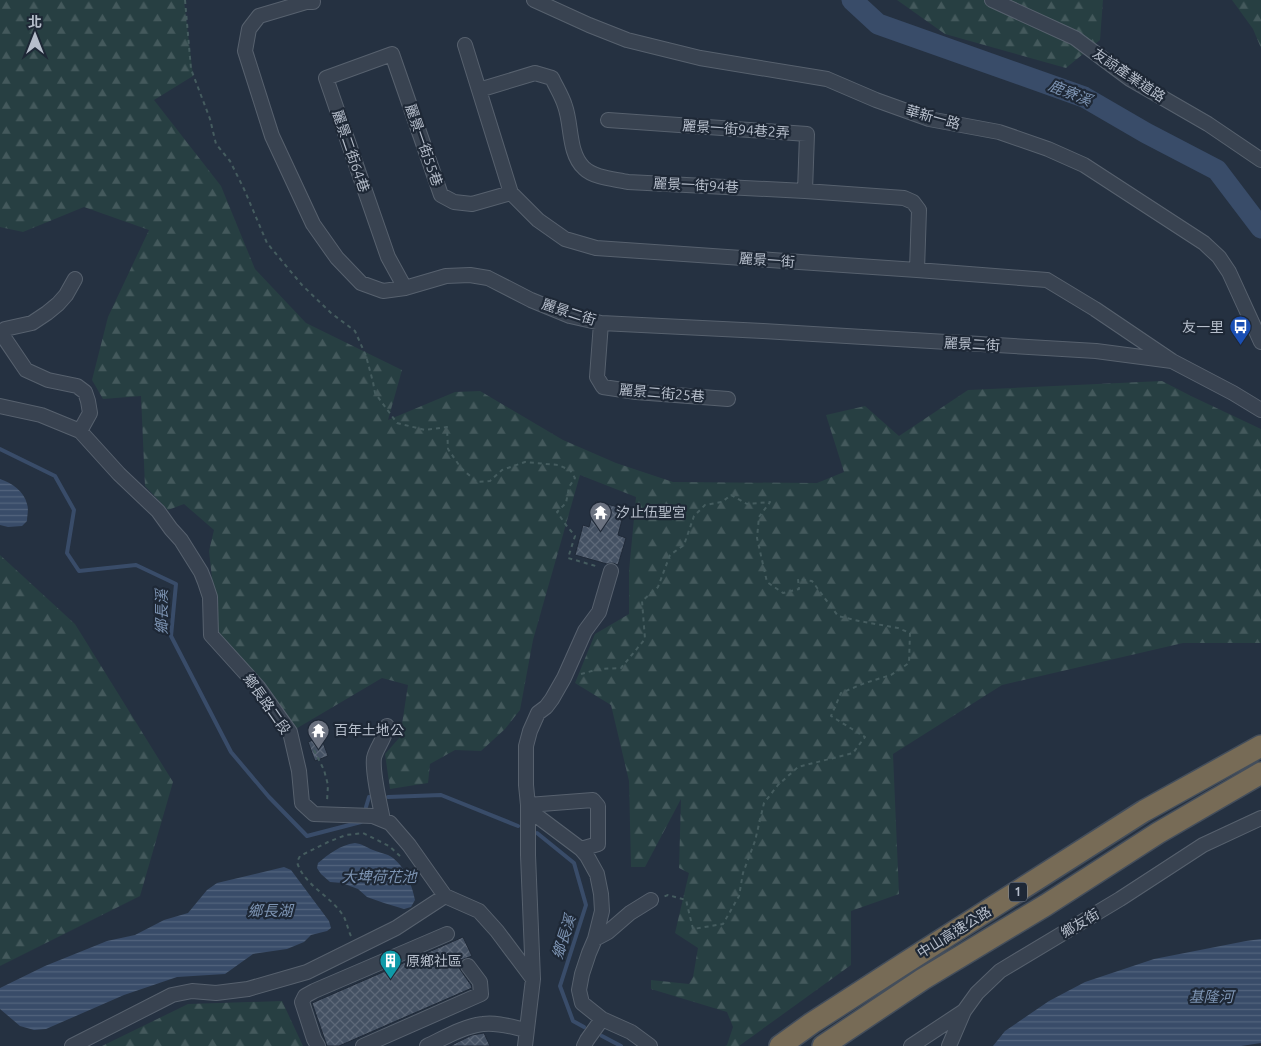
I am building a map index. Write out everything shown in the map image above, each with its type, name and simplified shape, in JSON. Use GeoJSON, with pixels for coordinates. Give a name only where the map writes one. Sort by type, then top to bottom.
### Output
{"type":"FeatureCollection","features":[{"type":"Feature","properties":{"kind":"highway","name":"中山高速公路"},"geometry":{"type":"LineString","coordinates":[[780,1046],[897,968],[1144,811],[1261,746]]}},
{"type":"Feature","properties":{"kind":"highway","name":"中山高速公路"},"geometry":{"type":"LineString","coordinates":[[823,1046],[924,979],[1046,905],[1158,832],[1261,773]]}},
{"type":"Feature","properties":{"kind":"street","name":"華新一路"},"geometry":{"type":"LineString","coordinates":[[534,0],[589,26],[628,40],[700,58],[827,79],[876,100],[929,119],[998,132],[1048,149],[1084,165],[1204,243],[1218,257],[1228,272],[1261,342]]}},
{"type":"Feature","properties":{"kind":"street","name":"友諒產業道路"},"geometry":{"type":"LineString","coordinates":[[992,0],[1076,38],[1130,79],[1208,124],[1261,160]]}},
{"type":"Feature","properties":{"kind":"street","name":"麗景二街"},"geometry":{"type":"LineString","coordinates":[[313,2],[306,2],[259,16],[249,29],[245,51],[272,136],[313,224],[337,258],[361,284],[383,291],[405,288],[446,276],[470,275],[488,278],[531,300],[570,316],[601,323],[1096,351],[1172,361]]}},
{"type":"Feature","properties":{"kind":"street","name":"麗景一街"},"geometry":{"type":"LineString","coordinates":[[465,45],[511,193],[538,220],[565,239],[596,248],[1046,280],[1095,309],[1172,361]]}},
{"type":"Feature","properties":{"kind":"street","name":"麗景二街64巷"},"geometry":{"type":"LineString","coordinates":[[392,54],[326,78],[388,257],[405,288]]}},
{"type":"Feature","properties":{"kind":"street","name":"麗景一街55巷"},"geometry":{"type":"LineString","coordinates":[[392,54],[441,195],[454,202],[472,204],[511,193]]}},
{"type":"Feature","properties":{"kind":"street","name":"麗景一街94巷"},"geometry":{"type":"LineString","coordinates":[[479,90],[535,73],[552,78],[566,107],[577,158],[585,169],[602,177],[628,182],[904,198],[913,202],[919,210],[917,270]]}},
{"type":"Feature","properties":{"kind":"street","name":"麗景一街94巷2弄"},"geometry":{"type":"LineString","coordinates":[[608,120],[807,134],[805,191]]}},
{"type":"Feature","properties":{"kind":"street"},"geometry":{"type":"LineString","coordinates":[[75,279],[66,295],[47,313],[32,323],[5,329],[4,333],[5,338],[26,370],[48,380],[77,386],[85,392],[90,413],[80,431]]}},
{"type":"Feature","properties":{"kind":"street","name":"麗景二街25巷"},"geometry":{"type":"LineString","coordinates":[[601,323],[597,376],[602,387],[728,400]]}},
{"type":"Feature","properties":{"kind":"street"},"geometry":{"type":"LineString","coordinates":[[1172,361],[1261,410]]}},
{"type":"Feature","properties":{"kind":"street","name":"鄉長路二段"},"geometry":{"type":"LineString","coordinates":[[0,406],[41,415],[80,431],[119,474],[158,511],[181,540],[201,572],[210,597],[212,635],[258,687],[290,732],[299,771],[302,803],[314,814],[373,816],[383,820]]}},
{"type":"Feature","properties":{"kind":"street"},"geometry":{"type":"LineString","coordinates":[[525,1046],[533,979],[526,746],[530,730],[538,713],[552,699],[564,678],[585,631],[599,612],[611,571]]}},
{"type":"Feature","properties":{"kind":"street"},"geometry":{"type":"LineString","coordinates":[[387,726],[386,734],[374,757],[374,772],[383,820],[390,823],[409,846],[445,896],[479,911],[497,931],[533,979]]}},
{"type":"Feature","properties":{"kind":"street"},"geometry":{"type":"LineString","coordinates":[[528,809],[593,800],[598,806],[598,844],[581,849]]}},
{"type":"Feature","properties":{"kind":"street"},"geometry":{"type":"LineString","coordinates":[[528,809],[581,849],[597,874],[602,911],[595,939],[582,974],[579,990],[582,1003],[602,1020],[631,1032],[650,1046]]}},
{"type":"Feature","properties":{"kind":"street","name":"鄉友街"},"geometry":{"type":"LineString","coordinates":[[911,1046],[964,1011],[977,993],[1000,971],[1120,899],[1203,844],[1261,818]]}},
{"type":"Feature","properties":{"kind":"street"},"geometry":{"type":"LineString","coordinates":[[72,1046],[172,995],[192,991],[216,993],[248,989],[307,972],[396,928],[445,896]]}},
{"type":"Feature","properties":{"kind":"street"},"geometry":{"type":"LineString","coordinates":[[595,939],[608,932],[630,913],[651,900]]}},
{"type":"Feature","properties":{"kind":"street"},"geometry":{"type":"LineString","coordinates":[[318,1046],[302,1002],[305,996],[447,934]]}},
{"type":"Feature","properties":{"kind":"street"},"geometry":{"type":"LineString","coordinates":[[363,1046],[481,994],[480,982],[468,966]]}},
{"type":"Feature","properties":{"kind":"street"},"geometry":{"type":"LineString","coordinates":[[949,1046],[964,1011]]}},
{"type":"Feature","properties":{"kind":"street"},"geometry":{"type":"LineString","coordinates":[[584,1046],[602,1020]]}},
{"type":"Feature","properties":{"kind":"street"},"geometry":{"type":"LineString","coordinates":[[427,1046],[467,1028],[483,1024],[499,1024],[526,1030]]}},
{"type":"Feature","properties":{"kind":"path"},"geometry":{"type":"LineString","coordinates":[[185,0],[191,69],[210,119],[216,144],[230,161],[268,243],[302,285],[331,313],[356,331],[366,356],[374,393],[397,423],[425,430],[448,428],[448,449],[461,468],[477,482],[490,480],[502,470],[525,462],[558,465],[570,470],[575,478],[569,487],[566,504],[557,512],[575,536],[568,558],[611,571]]}},
{"type":"Feature","properties":{"kind":"path"},"geometry":{"type":"LineString","coordinates":[[564,678],[599,669],[621,668],[645,639],[642,601],[658,587],[670,555],[684,545],[694,516],[705,505],[722,502],[732,495],[747,504],[770,502],[759,517],[757,538],[767,582],[783,593],[799,590],[798,579],[812,581],[838,616],[898,628],[910,633],[909,663],[891,675],[841,693],[830,716],[865,737],[853,753],[798,767],[778,785],[764,803],[755,841],[743,872],[739,896],[723,924],[693,928],[686,900],[668,895],[651,900]]}},
{"type":"Feature","properties":{"kind":"path"},"geometry":{"type":"LineString","coordinates":[[314,750],[324,770],[328,785],[327,802],[336,804],[340,815]]}},
{"type":"Feature","properties":{"kind":"path"},"geometry":{"type":"LineString","coordinates":[[357,947],[344,917],[334,904],[314,887],[299,867],[300,856],[309,850],[346,835],[363,833],[389,846],[401,856]]}},
{"type":"Feature","properties":{"kind":"green space"},"geometry":{"type":"Polygon","coordinates":[[[0,0],[184,0],[193,76],[154,100],[221,186],[255,269],[306,323],[402,370],[388,420],[455,392],[480,391],[563,440],[616,463],[673,482],[817,483],[844,472],[826,415],[865,406],[899,436],[968,390],[1162,381],[1261,429],[1261,643],[1183,643],[1002,685],[893,754],[899,894],[851,911],[851,965],[739,1046],[725,1046],[733,1027],[727,1012],[651,989],[651,980],[689,984],[693,977],[698,948],[675,933],[689,873],[679,868],[681,799],[645,867],[631,867],[629,781],[611,705],[575,683],[595,634],[629,614],[629,571],[636,497],[580,475],[533,640],[520,710],[505,729],[481,751],[455,750],[430,764],[428,783],[390,789],[385,754],[400,737],[408,685],[382,678],[294,730],[286,714],[264,682],[218,633],[209,551],[214,530],[184,504],[168,510],[145,486],[141,396],[103,399],[92,380],[108,317],[149,230],[84,207],[23,232],[0,227],[0,0]]]}},
{"type":"Feature","properties":{"kind":"green space"},"geometry":{"type":"Polygon","coordinates":[[[897,0],[1103,0],[1100,40],[1066,68],[945,34],[897,0]]]}},
{"type":"Feature","properties":{"kind":"green space"},"geometry":{"type":"Polygon","coordinates":[[[1232,0],[1261,0],[1261,48],[1253,29],[1232,0]]]}},
{"type":"Feature","properties":{"kind":"green space"},"geometry":{"type":"Polygon","coordinates":[[[0,555],[75,624],[173,782],[140,896],[0,966],[0,555]]]}},
{"type":"Feature","properties":{"kind":"green space"},"geometry":{"type":"Polygon","coordinates":[[[282,1001],[303,1046],[102,1046],[188,1004],[282,1001]]]}},
{"type":"Feature","properties":{"kind":"water"},"geometry":{"type":"Polygon","coordinates":[[[0,479],[17,488],[25,499],[28,508],[27,521],[22,526],[8,527],[0,525],[0,479]]]}},
{"type":"Feature","properties":{"kind":"water","name":"大埤荷花池"},"geometry":{"type":"Polygon","coordinates":[[[355,843],[388,855],[398,863],[406,874],[414,894],[415,900],[411,907],[404,909],[367,897],[358,889],[342,883],[330,882],[321,874],[317,868],[318,863],[340,848],[355,843]]]}},
{"type":"Feature","properties":{"kind":"water","name":"鄉長湖"},"geometry":{"type":"Polygon","coordinates":[[[284,867],[291,870],[329,921],[331,928],[327,931],[311,935],[304,942],[287,949],[253,954],[225,974],[177,977],[124,995],[46,1029],[34,1030],[20,1026],[0,1009],[0,988],[45,966],[107,941],[135,935],[164,920],[188,913],[207,890],[217,883],[284,867]]]}},
{"type":"Feature","properties":{"kind":"water","name":"基隆河"},"geometry":{"type":"Polygon","coordinates":[[[1261,939],[1261,1043],[1241,1046],[993,1046],[1005,1031],[1049,1001],[1085,982],[1154,959],[1261,939]]]}},
{"type":"Feature","properties":{"kind":"building","name":"汐止伍聖宮"},"geometry":{"type":"Polygon","coordinates":[[[596,501],[625,509],[618,535],[626,538],[618,565],[613,563],[607,564],[575,555],[583,525],[589,527],[596,501]]]}},
{"type":"Feature","properties":{"kind":"building","name":"百年土地公"},"geometry":{"type":"Polygon","coordinates":[[[321,737],[328,756],[315,761],[308,742],[321,737]]]}},
{"type":"Feature","properties":{"kind":"building"},"geometry":{"type":"Polygon","coordinates":[[[463,937],[472,956],[461,960],[459,968],[472,988],[339,1046],[327,1046],[312,1003],[463,937]]]}},
{"type":"Feature","properties":{"kind":"building"},"geometry":{"type":"Polygon","coordinates":[[[484,1033],[490,1046],[450,1046],[472,1035],[484,1033]]]}},
{"type":"Feature","properties":{"kind":"waterway","name":"鹿寮溪"},"geometry":{"type":"LineString","coordinates":[[852,0],[878,24],[1084,97],[1146,133],[1217,170],[1261,228]]}},
{"type":"Feature","properties":{"kind":"waterway","name":"鄉長溪"},"geometry":{"type":"LineString","coordinates":[[0,449],[55,476],[74,510],[67,553],[79,571],[136,565],[176,584],[171,636],[231,752],[269,797],[307,836],[361,822]]}},
{"type":"Feature","properties":{"kind":"waterway","name":"鄉長溪"},"geometry":{"type":"LineString","coordinates":[[388,797],[441,795],[518,826]]}},
{"type":"Feature","properties":{"kind":"waterway","name":"鄉長溪"},"geometry":{"type":"LineString","coordinates":[[366,807],[369,797]]}},
{"type":"Feature","properties":{"kind":"waterway","name":"鄉長溪"},"geometry":{"type":"LineString","coordinates":[[537,833],[574,863],[586,905],[560,986],[573,1021],[584,1027]]}},
{"type":"Feature","properties":{"kind":"waterway","name":"鄉長溪"},"geometry":{"type":"LineString","coordinates":[[602,1036],[621,1046]]}},
{"type":"Feature","properties":{"kind":"place","name":"友一里"},"geometry":{"type":"Point","coordinates":[1240,346]}},
{"type":"Feature","properties":{"kind":"place","name":"汐止伍聖宮"},"geometry":{"type":"Point","coordinates":[600,531]}},
{"type":"Feature","properties":{"kind":"place","name":"百年土地公"},"geometry":{"type":"Point","coordinates":[318,749]}},
{"type":"Feature","properties":{"kind":"place","name":"原鄉社區"},"geometry":{"type":"Point","coordinates":[390,980]}}]}
